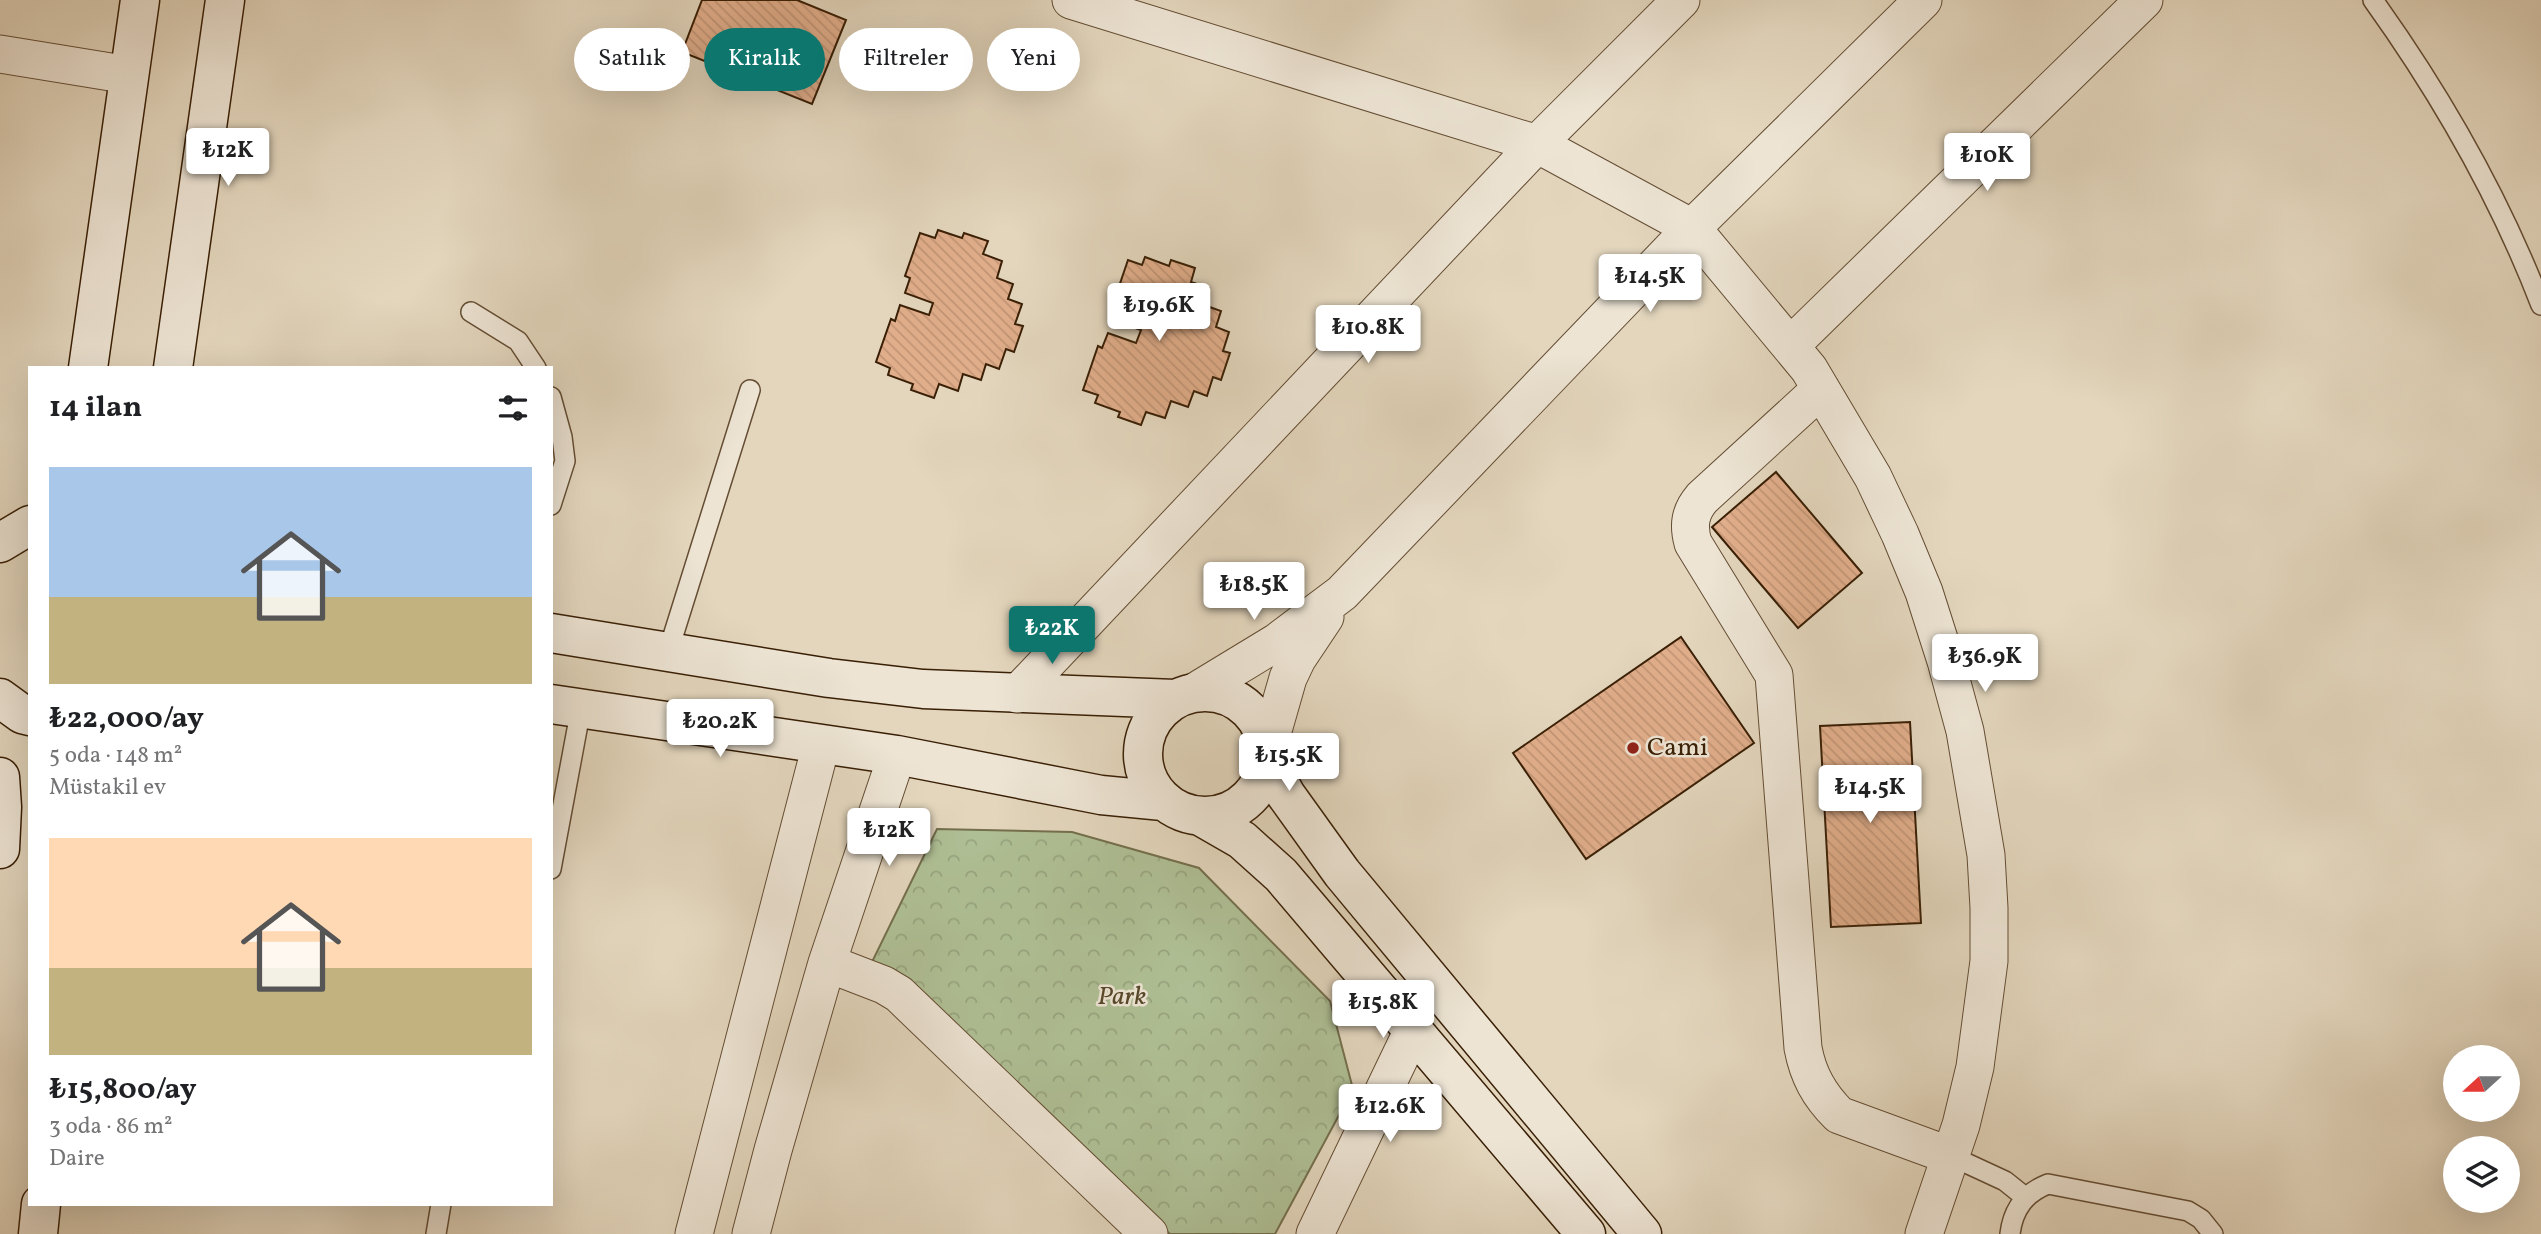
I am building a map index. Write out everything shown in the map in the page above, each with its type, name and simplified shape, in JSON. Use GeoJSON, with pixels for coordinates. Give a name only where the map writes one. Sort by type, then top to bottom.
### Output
{"type":"FeatureCollection","features":[{"type":"Feature","properties":{"kind":"street"},"geometry":{"type":"LineString","coordinates":[[88,366],[140,0]]}},
{"type":"Feature","properties":{"kind":"street"},"geometry":{"type":"LineString","coordinates":[[173,366],[225,0]]}},
{"type":"Feature","properties":{"kind":"street"},"geometry":{"type":"LineString","coordinates":[[1071,0],[1537,144],[1692,228],[1790,346],[1821,389],[1873,477],[1924,592],[1965,731],[1979,802],[1988,895],[1989,961],[1975,1067],[1951,1156],[1924,1234]]}},
{"type":"Feature","properties":{"kind":"street"},"geometry":{"type":"LineString","coordinates":[[1017,694],[1537,144],[1681,0]]}},
{"type":"Feature","properties":{"kind":"street"},"geometry":{"type":"LineString","coordinates":[[1342,593],[1292,668],[1280,702],[1267,769],[1258,789],[1243,805],[1224,814],[1202,817],[1181,813],[1163,801],[1150,785],[1144,766],[1143,747],[1148,728],[1160,711],[1277,642],[1342,593],[1692,228],[1923,0]]}},
{"type":"Feature","properties":{"kind":"street"},"geometry":{"type":"LineString","coordinates":[[1790,346],[2144,0]]}},
{"type":"Feature","properties":{"kind":"street"},"geometry":{"type":"LineString","coordinates":[[0,54],[129,75]]}},
{"type":"Feature","properties":{"kind":"street"},"geometry":{"type":"LineString","coordinates":[[1821,389],[1702,498],[1695,507],[1690,530],[1693,542],[1774,675],[1803,1048],[1814,1085],[1839,1115],[1951,1156]]}},
{"type":"Feature","properties":{"kind":"street"},"geometry":{"type":"LineString","coordinates":[[553,634],[829,678],[923,689],[1148,696],[1184,696],[1214,692],[1233,698],[1249,709],[1261,727],[1268,754],[1286,795],[1342,873],[1642,1234]]}},
{"type":"Feature","properties":{"kind":"street"},"geometry":{"type":"LineString","coordinates":[[0,698],[28,716]]}},
{"type":"Feature","properties":{"kind":"street"},"geometry":{"type":"LineString","coordinates":[[566,706],[897,755],[1101,794],[1163,801]]}},
{"type":"Feature","properties":{"kind":"street"},"geometry":{"type":"LineString","coordinates":[[694,1234],[821,745]]}},
{"type":"Feature","properties":{"kind":"street"},"geometry":{"type":"LineString","coordinates":[[751,1234],[827,963],[897,755]]}},
{"type":"Feature","properties":{"kind":"street"},"geometry":{"type":"LineString","coordinates":[[0,777],[0,849]]}},
{"type":"Feature","properties":{"kind":"street"},"geometry":{"type":"LineString","coordinates":[[1202,817],[1242,840],[1281,875],[1586,1234]]}},
{"type":"Feature","properties":{"kind":"street"},"geometry":{"type":"LineString","coordinates":[[827,963],[884,985],[899,994],[1128,1226]]}},
{"type":"Feature","properties":{"kind":"street"},"geometry":{"type":"LineString","coordinates":[[1315,1234],[1413,1030]]}},
{"type":"Feature","properties":{"kind":"street"},"geometry":{"type":"LineString","coordinates":[[38,1234],[41,1206]]}},
{"type":"Feature","properties":{"kind":"lane"},"geometry":{"type":"LineString","coordinates":[[2374,0],[2464,139],[2523,257],[2541,305]]}},
{"type":"Feature","properties":{"kind":"lane"},"geometry":{"type":"LineString","coordinates":[[471,312],[518,341],[536,366]]}},
{"type":"Feature","properties":{"kind":"lane"},"geometry":{"type":"LineString","coordinates":[[668,652],[750,390]]}},
{"type":"Feature","properties":{"kind":"lane"},"geometry":{"type":"LineString","coordinates":[[553,404],[565,461],[553,499]]}},
{"type":"Feature","properties":{"kind":"lane"},"geometry":{"type":"LineString","coordinates":[[553,847],[566,706]]}},
{"type":"Feature","properties":{"kind":"lane"},"geometry":{"type":"LineString","coordinates":[[1951,1156],[2005,1181],[2025,1198]]}},
{"type":"Feature","properties":{"kind":"lane"},"geometry":{"type":"LineString","coordinates":[[2011,1234],[2011,1222],[2025,1198],[2035,1189],[2048,1184],[2188,1211],[2201,1219],[2213,1234]]}},
{"type":"Feature","properties":{"kind":"lane"},"geometry":{"type":"LineString","coordinates":[[436,1234],[441,1206]]}},
{"type":"Feature","properties":{"kind":"green space","name":"Park"},"geometry":{"type":"Polygon","coordinates":[[[937,829],[1072,832],[1199,868],[1330,1001],[1353,1089],[1275,1234],[1170,1234],[871,964],[937,829]]]}},
{"type":"Feature","properties":{"kind":"building"},"geometry":{"type":"Polygon","coordinates":[[[702,0],[797,0],[846,20],[843,28],[839,28],[839,37],[825,72],[825,28],[704,28],[704,61],[690,55],[690,31],[702,0]]]}},
{"type":"Feature","properties":{"kind":"building"},"geometry":{"type":"Polygon","coordinates":[[[780,91],[817,91],[812,104],[780,91]]]}},
{"type":"Feature","properties":{"kind":"building"},"geometry":{"type":"Polygon","coordinates":[[[938,230],[962,238],[964,233],[988,241],[983,254],[1002,261],[997,278],[1013,284],[1008,299],[1022,304],[1015,324],[1023,326],[1014,352],[1006,349],[999,369],[986,364],[981,380],[963,374],[958,391],[939,384],[934,398],[911,390],[913,384],[888,375],[890,368],[876,362],[891,319],[895,321],[900,305],[929,315],[933,303],[905,293],[910,278],[905,276],[920,233],[935,238],[938,230]]]}},
{"type":"Feature","properties":{"kind":"building"},"geometry":{"type":"Polygon","coordinates":[[[1145,257],[1169,266],[1171,260],[1195,268],[1191,282],[1209,288],[1204,305],[1221,311],[1216,327],[1229,332],[1223,351],[1230,353],[1221,380],[1213,377],[1207,396],[1194,391],[1188,407],[1171,401],[1165,418],[1146,412],[1141,425],[1118,417],[1120,412],[1095,403],[1098,395],[1083,390],[1098,346],[1102,348],[1108,333],[1136,343],[1141,330],[1112,320],[1117,305],[1113,304],[1128,260],[1142,265],[1145,257]]]}},
{"type":"Feature","properties":{"kind":"building"},"geometry":{"type":"Polygon","coordinates":[[[1776,472],[1862,573],[1798,628],[1712,527],[1776,472]]]}},
{"type":"Feature","properties":{"kind":"building","name":"Cami"},"geometry":{"type":"Polygon","coordinates":[[[1681,637],[1754,743],[1586,859],[1513,753],[1681,637]]]}},
{"type":"Feature","properties":{"kind":"building"},"geometry":{"type":"Polygon","coordinates":[[[1910,722],[1921,923],[1831,927],[1820,726],[1910,722]]]}},
{"type":"Feature","properties":{"kind":"place","name":"Cami"},"geometry":{"type":"Point","coordinates":[1633,748]}}]}
